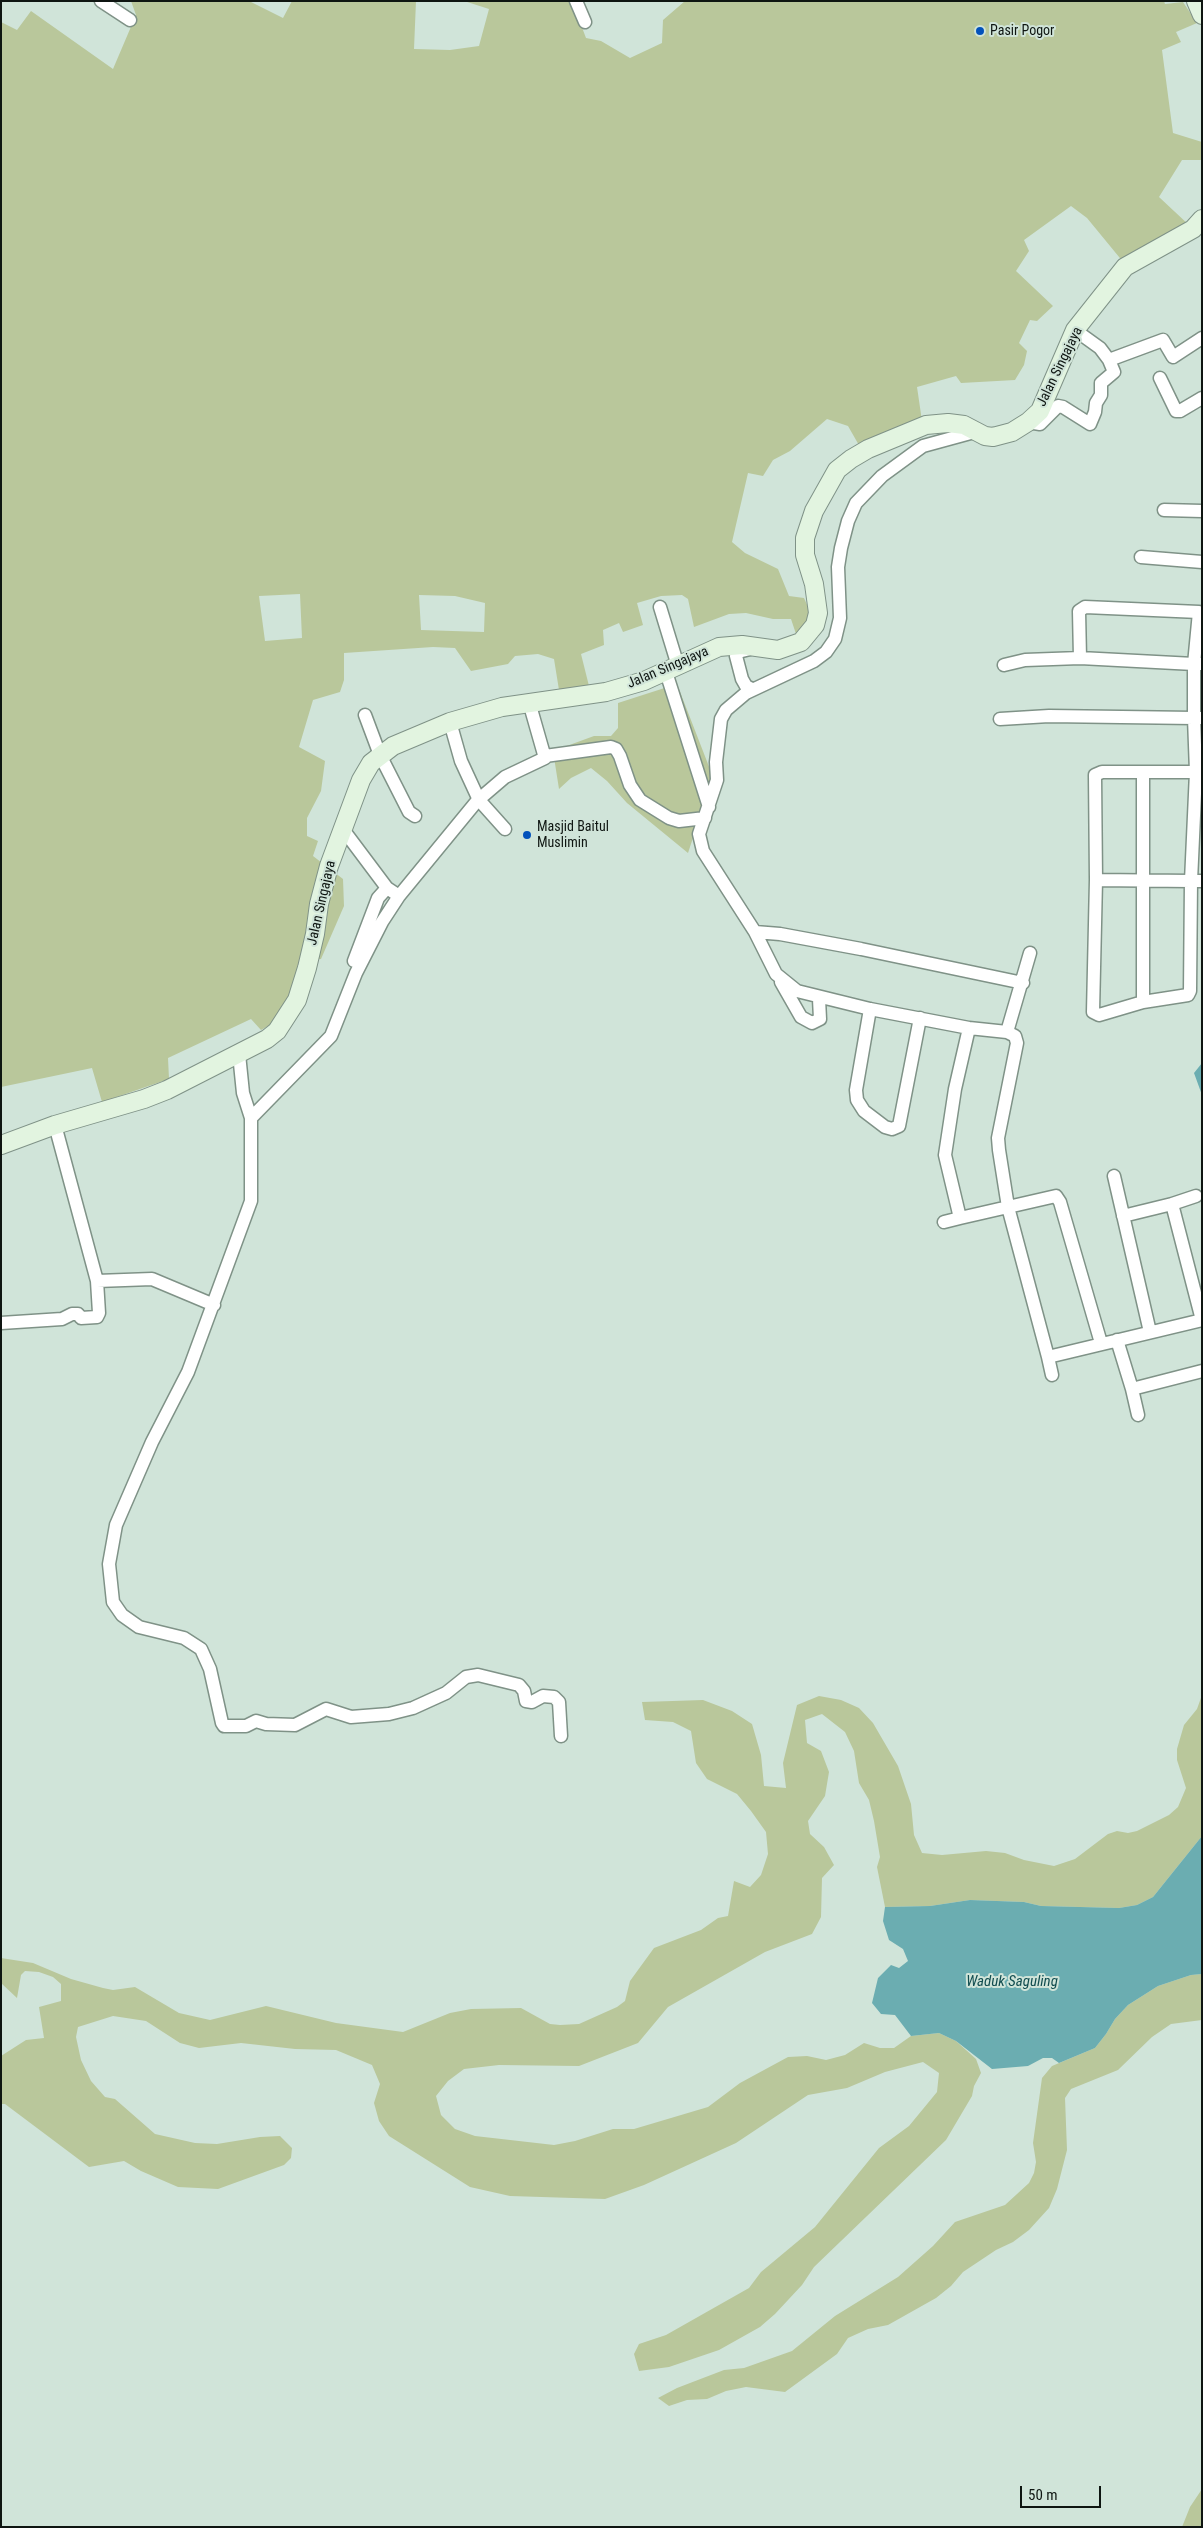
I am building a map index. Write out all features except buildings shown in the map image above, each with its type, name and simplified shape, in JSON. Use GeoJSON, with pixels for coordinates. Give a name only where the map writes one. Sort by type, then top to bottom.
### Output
{"type":"FeatureCollection","features":[{"type":"Feature","properties":{"kind":"street"},"geometry":{"type":"LineString","coordinates":[[102,1],[130,20]]}},
{"type":"Feature","properties":{"kind":"street"},"geometry":{"type":"LineString","coordinates":[[576,1],[585,22]]}},
{"type":"Feature","properties":{"kind":"street"},"geometry":{"type":"LineString","coordinates":[[1196,1],[1202,14]]}},
{"type":"Feature","properties":{"kind":"street","name":"Jalan Singajaya"},"geometry":{"type":"LineString","coordinates":[[1,1145],[54,1125],[144,1100],[239,1054],[267,1039],[277,1031],[297,1000],[314,943],[319,904],[342,828],[366,771],[380,755],[393,746],[450,722],[502,707],[606,692],[672,669],[725,646],[742,645],[778,650],[801,642],[815,625],[818,600],[805,555],[805,538],[814,511],[837,470],[868,449],[926,425],[948,423],[964,425],[985,436],[1002,436],[1028,422],[1040,411],[1076,330],[1125,267],[1193,229],[1202,219]]}},
{"type":"Feature","properties":{"kind":"street"},"geometry":{"type":"LineString","coordinates":[[1028,422],[1040,424],[1058,406],[1064,407],[1090,424],[1096,412],[1096,402],[1101,395],[1101,383],[1114,372],[1110,360],[1100,348],[1076,330]]}},
{"type":"Feature","properties":{"kind":"street"},"geometry":{"type":"LineString","coordinates":[[1110,360],[1163,340],[1173,357],[1202,338]]}},
{"type":"Feature","properties":{"kind":"street"},"geometry":{"type":"LineString","coordinates":[[1160,378],[1176,411],[1180,411],[1202,398]]}},
{"type":"Feature","properties":{"kind":"street"},"geometry":{"type":"LineString","coordinates":[[819,998],[820,1019],[812,1023],[801,1017],[776,974],[755,932],[703,851],[700,834],[717,780],[716,762],[721,719],[726,710],[752,689],[814,661],[826,652],[835,639],[840,604],[839,558],[848,522],[856,504],[882,476],[923,446],[978,431]]}},
{"type":"Feature","properties":{"kind":"street"},"geometry":{"type":"LineString","coordinates":[[1164,510],[1202,511]]}},
{"type":"Feature","properties":{"kind":"street"},"geometry":{"type":"LineString","coordinates":[[1141,557],[1202,562]]}},
{"type":"Feature","properties":{"kind":"street"},"geometry":{"type":"LineString","coordinates":[[660,607],[672,669],[707,813]]}},
{"type":"Feature","properties":{"kind":"street"},"geometry":{"type":"LineString","coordinates":[[1080,658],[1079,611],[1081,608],[1201,612],[1198,664],[1199,772],[1197,881],[1190,993],[1184,996],[1143,1002],[1099,1015],[1093,1012],[1096,880],[1094,777],[1102,772],[1199,772]]}},
{"type":"Feature","properties":{"kind":"street"},"geometry":{"type":"LineString","coordinates":[[752,689],[746,686],[742,679],[736,653],[755,648]]}},
{"type":"Feature","properties":{"kind":"street"},"geometry":{"type":"LineString","coordinates":[[1004,664],[1025,660],[1080,658],[1198,664]]}},
{"type":"Feature","properties":{"kind":"street"},"geometry":{"type":"LineString","coordinates":[[528,702],[545,756]]}},
{"type":"Feature","properties":{"kind":"street"},"geometry":{"type":"LineString","coordinates":[[365,715],[380,755],[410,812],[415,816]]}},
{"type":"Feature","properties":{"kind":"street"},"geometry":{"type":"LineString","coordinates":[[1000,719],[1050,716],[1198,718]]}},
{"type":"Feature","properties":{"kind":"street"},"geometry":{"type":"LineString","coordinates":[[450,722],[461,761],[479,800],[505,829]]}},
{"type":"Feature","properties":{"kind":"street"},"geometry":{"type":"LineString","coordinates":[[251,1118],[330,1036],[356,973],[382,922],[399,896],[479,800],[504,777],[545,756],[611,746],[616,749],[620,756],[630,785],[640,800],[668,818],[679,822],[707,813]]}},
{"type":"Feature","properties":{"kind":"street"},"geometry":{"type":"LineString","coordinates":[[1143,772],[1143,1002]]}},
{"type":"Feature","properties":{"kind":"street"},"geometry":{"type":"LineString","coordinates":[[342,828],[387,888],[399,896]]}},
{"type":"Feature","properties":{"kind":"street"},"geometry":{"type":"LineString","coordinates":[[1096,880],[1197,881]]}},
{"type":"Feature","properties":{"kind":"street"},"geometry":{"type":"LineString","coordinates":[[352,966],[378,898],[387,888]]}},
{"type":"Feature","properties":{"kind":"street"},"geometry":{"type":"LineString","coordinates":[[755,932],[780,934],[852,947],[1023,983]]}},
{"type":"Feature","properties":{"kind":"street"},"geometry":{"type":"LineString","coordinates":[[1007,1032],[1023,983],[1030,952]]}},
{"type":"Feature","properties":{"kind":"street"},"geometry":{"type":"LineString","coordinates":[[776,974],[797,991],[819,998],[969,1028],[1007,1032],[1015,1036],[1017,1040],[998,1138],[1008,1207],[1052,1375]]}},
{"type":"Feature","properties":{"kind":"street"},"geometry":{"type":"LineString","coordinates":[[870,1009],[856,1090],[857,1100],[864,1111],[885,1127],[892,1129],[899,1126],[920,1018]]}},
{"type":"Feature","properties":{"kind":"street"},"geometry":{"type":"LineString","coordinates":[[960,1218],[946,1155],[955,1089],[969,1028]]}},
{"type":"Feature","properties":{"kind":"street"},"geometry":{"type":"LineString","coordinates":[[239,1054],[243,1093],[251,1118],[251,1201],[188,1372],[149,1450],[116,1525],[109,1564],[110,1587],[117,1609],[128,1621],[139,1627],[184,1638],[201,1649],[210,1668],[224,1726],[246,1726],[256,1721],[266,1724],[295,1725],[326,1709],[350,1717],[389,1714],[413,1708],[446,1692],[466,1677],[478,1675],[518,1685],[524,1691],[526,1700],[532,1702],[542,1696],[554,1696],[559,1702],[562,1736]]}},
{"type":"Feature","properties":{"kind":"street"},"geometry":{"type":"LineString","coordinates":[[1,1323],[62,1319],[72,1314],[78,1314],[81,1318],[97,1317],[99,1309],[97,1281],[54,1125]]}},
{"type":"Feature","properties":{"kind":"street"},"geometry":{"type":"LineString","coordinates":[[1114,1176],[1150,1332]]}},
{"type":"Feature","properties":{"kind":"street"},"geometry":{"type":"LineString","coordinates":[[944,1222],[1052,1196],[1059,1198],[1101,1343]]}},
{"type":"Feature","properties":{"kind":"street"},"geometry":{"type":"LineString","coordinates":[[1123,1216],[1196,1196]]}},
{"type":"Feature","properties":{"kind":"street"},"geometry":{"type":"LineString","coordinates":[[1048,1356],[1202,1320],[1172,1204]]}},
{"type":"Feature","properties":{"kind":"street"},"geometry":{"type":"LineString","coordinates":[[97,1281],[152,1280],[214,1305]]}},
{"type":"Feature","properties":{"kind":"street"},"geometry":{"type":"LineString","coordinates":[[1117,1340],[1138,1415]]}},
{"type":"Feature","properties":{"kind":"street"},"geometry":{"type":"LineString","coordinates":[[1132,1389],[1202,1371]]}},
{"type":"Feature","properties":{"kind":"green space"},"geometry":{"type":"Polygon","coordinates":[[[131,1],[249,1],[283,18],[292,1],[416,1],[414,49],[450,50],[479,46],[489,9],[464,1],[572,1],[586,38],[601,41],[630,58],[662,43],[663,20],[685,1],[1164,1],[1165,4],[1183,2],[1197,23],[1176,32],[1181,42],[1162,50],[1173,133],[1202,142],[1202,160],[1182,160],[1159,197],[1190,226],[1124,263],[1087,218],[1071,206],[1024,240],[1029,251],[1016,271],[1053,306],[1037,321],[1030,320],[1019,343],[1027,351],[1024,365],[1015,380],[961,383],[956,376],[917,387],[922,421],[860,447],[848,426],[827,419],[790,451],[773,460],[763,476],[748,473],[732,542],[745,553],[778,569],[789,596],[804,598],[812,616],[797,637],[791,619],[773,619],[746,613],[729,614],[694,627],[688,599],[682,595],[661,596],[637,603],[643,625],[623,632],[619,623],[603,630],[604,645],[581,654],[589,686],[559,690],[554,659],[538,654],[515,656],[508,664],[471,671],[455,648],[433,647],[344,653],[344,680],[340,692],[313,700],[299,747],[325,761],[321,791],[307,818],[307,836],[318,841],[313,856],[343,879],[344,906],[321,959],[300,961],[291,993],[275,1022],[261,1030],[251,1019],[168,1058],[169,1079],[102,1102],[92,1068],[1,1087],[1,22],[17,30],[31,11],[113,69],[136,15],[131,1]],[[300,594],[259,596],[265,641],[302,638],[300,594]],[[419,595],[421,630],[484,632],[485,603],[455,596],[419,595]]]}},
{"type":"Feature","properties":{"kind":"green space"},"geometry":{"type":"Polygon","coordinates":[[[677,684],[713,777],[688,853],[627,803],[607,781],[591,768],[571,778],[559,789],[553,751],[594,736],[611,736],[618,728],[618,703],[677,684]]]}},
{"type":"Feature","properties":{"kind":"green space"},"geometry":{"type":"Polygon","coordinates":[[[1202,1695],[1202,1836],[1153,1897],[1137,1905],[1119,1908],[1041,1906],[1024,1902],[970,1900],[930,1906],[885,1907],[877,1867],[880,1857],[874,1821],[869,1800],[859,1783],[854,1751],[845,1732],[822,1714],[805,1720],[807,1743],[821,1751],[829,1772],[825,1796],[808,1821],[810,1834],[824,1847],[834,1865],[822,1878],[821,1917],[812,1934],[765,1952],[668,2007],[638,2043],[579,2066],[499,2065],[464,2069],[448,2081],[436,2096],[441,2115],[455,2129],[475,2136],[554,2145],[575,2141],[613,2129],[634,2129],[708,2107],[740,2083],[788,2057],[807,2056],[826,2060],[845,2055],[864,2043],[880,2048],[894,2048],[911,2036],[939,2033],[956,2041],[976,2059],[981,2073],[974,2086],[972,2096],[946,2140],[814,2267],[802,2285],[775,2314],[760,2327],[719,2350],[669,2367],[639,2371],[634,2354],[639,2344],[666,2335],[749,2288],[761,2272],[815,2227],[879,2148],[909,2126],[937,2092],[939,2073],[923,2062],[885,2072],[847,2088],[808,2095],[736,2143],[644,2185],[605,2199],[510,2196],[470,2187],[389,2136],[379,2121],[374,2103],[380,2084],[372,2065],[336,2050],[295,2049],[241,2043],[199,2048],[180,2043],[146,2021],[113,2016],[78,2027],[76,2037],[81,2060],[91,2081],[105,2097],[115,2099],[155,2134],[195,2143],[217,2144],[260,2137],[280,2136],[292,2148],[291,2158],[284,2165],[218,2189],[178,2187],[141,2171],[124,2161],[89,2167],[5,2104],[1,2104],[1,2056],[26,2040],[44,2038],[39,2007],[61,2001],[61,1984],[53,1977],[39,1972],[25,1971],[21,1975],[17,1998],[1,1983],[1,1958],[33,1963],[71,1979],[103,1988],[113,1990],[135,1987],[179,2013],[210,2020],[266,2006],[336,2023],[403,2032],[450,2013],[471,2009],[521,2008],[550,2024],[560,2025],[579,2024],[617,2007],[625,2001],[630,1981],[654,1948],[701,1930],[718,1918],[728,1916],[734,1881],[750,1887],[761,1875],[768,1854],[766,1832],[751,1811],[737,1794],[707,1779],[696,1763],[691,1731],[673,1722],[645,1720],[642,1702],[703,1700],[732,1711],[752,1724],[761,1755],[764,1786],[786,1788],[783,1763],[797,1705],[819,1696],[841,1700],[859,1708],[873,1723],[898,1766],[911,1804],[914,1835],[922,1853],[942,1855],[986,1851],[1005,1853],[1024,1860],[1054,1866],[1075,1859],[1108,1834],[1117,1831],[1128,1833],[1137,1831],[1169,1815],[1178,1807],[1186,1788],[1177,1760],[1177,1749],[1184,1725],[1197,1709],[1202,1695]]]}},
{"type":"Feature","properties":{"kind":"green space"},"geometry":{"type":"Polygon","coordinates":[[[1202,1974],[1202,2020],[1171,2024],[1152,2037],[1118,2070],[1071,2089],[1065,2098],[1067,2150],[1057,2189],[1049,2208],[1029,2230],[1013,2242],[996,2250],[963,2272],[951,2286],[936,2298],[888,2325],[868,2329],[848,2338],[837,2354],[785,2392],[746,2387],[726,2391],[707,2399],[687,2400],[669,2406],[658,2398],[677,2388],[724,2370],[744,2368],[792,2351],[835,2316],[898,2277],[933,2246],[955,2222],[1005,2205],[1029,2183],[1034,2173],[1036,2162],[1033,2143],[1042,2078],[1052,2066],[1095,2048],[1115,2019],[1128,2005],[1158,1986],[1191,1975],[1202,1974]]]}},
{"type":"Feature","properties":{"kind":"green space"},"geometry":{"type":"Polygon","coordinates":[[[1202,2489],[1202,2527],[1182,2527],[1190,2507],[1202,2489]]]}},
{"type":"Feature","properties":{"kind":"water"},"geometry":{"type":"Polygon","coordinates":[[[1202,1063],[1202,1095],[1194,1073],[1202,1063]]]}},
{"type":"Feature","properties":{"kind":"water","name":"Waduk Saguling"},"geometry":{"type":"Polygon","coordinates":[[[1202,1836],[1202,1974],[1191,1975],[1158,1986],[1128,2005],[1115,2019],[1095,2048],[1059,2063],[1052,2058],[1043,2058],[1028,2066],[992,2069],[956,2041],[939,2033],[911,2036],[895,2015],[881,2014],[872,2003],[878,1978],[891,1965],[899,1968],[908,1961],[903,1949],[889,1940],[883,1921],[885,1907],[930,1906],[970,1900],[1024,1902],[1041,1906],[1119,1908],[1137,1905],[1153,1897],[1202,1836]]]}},
{"type":"Feature","properties":{"kind":"place","name":"Pasir Pogor"},"geometry":{"type":"Point","coordinates":[980,31]}},
{"type":"Feature","properties":{"kind":"place","name":"Masjid Baitul Muslimin"},"geometry":{"type":"Point","coordinates":[527,835]}}]}
